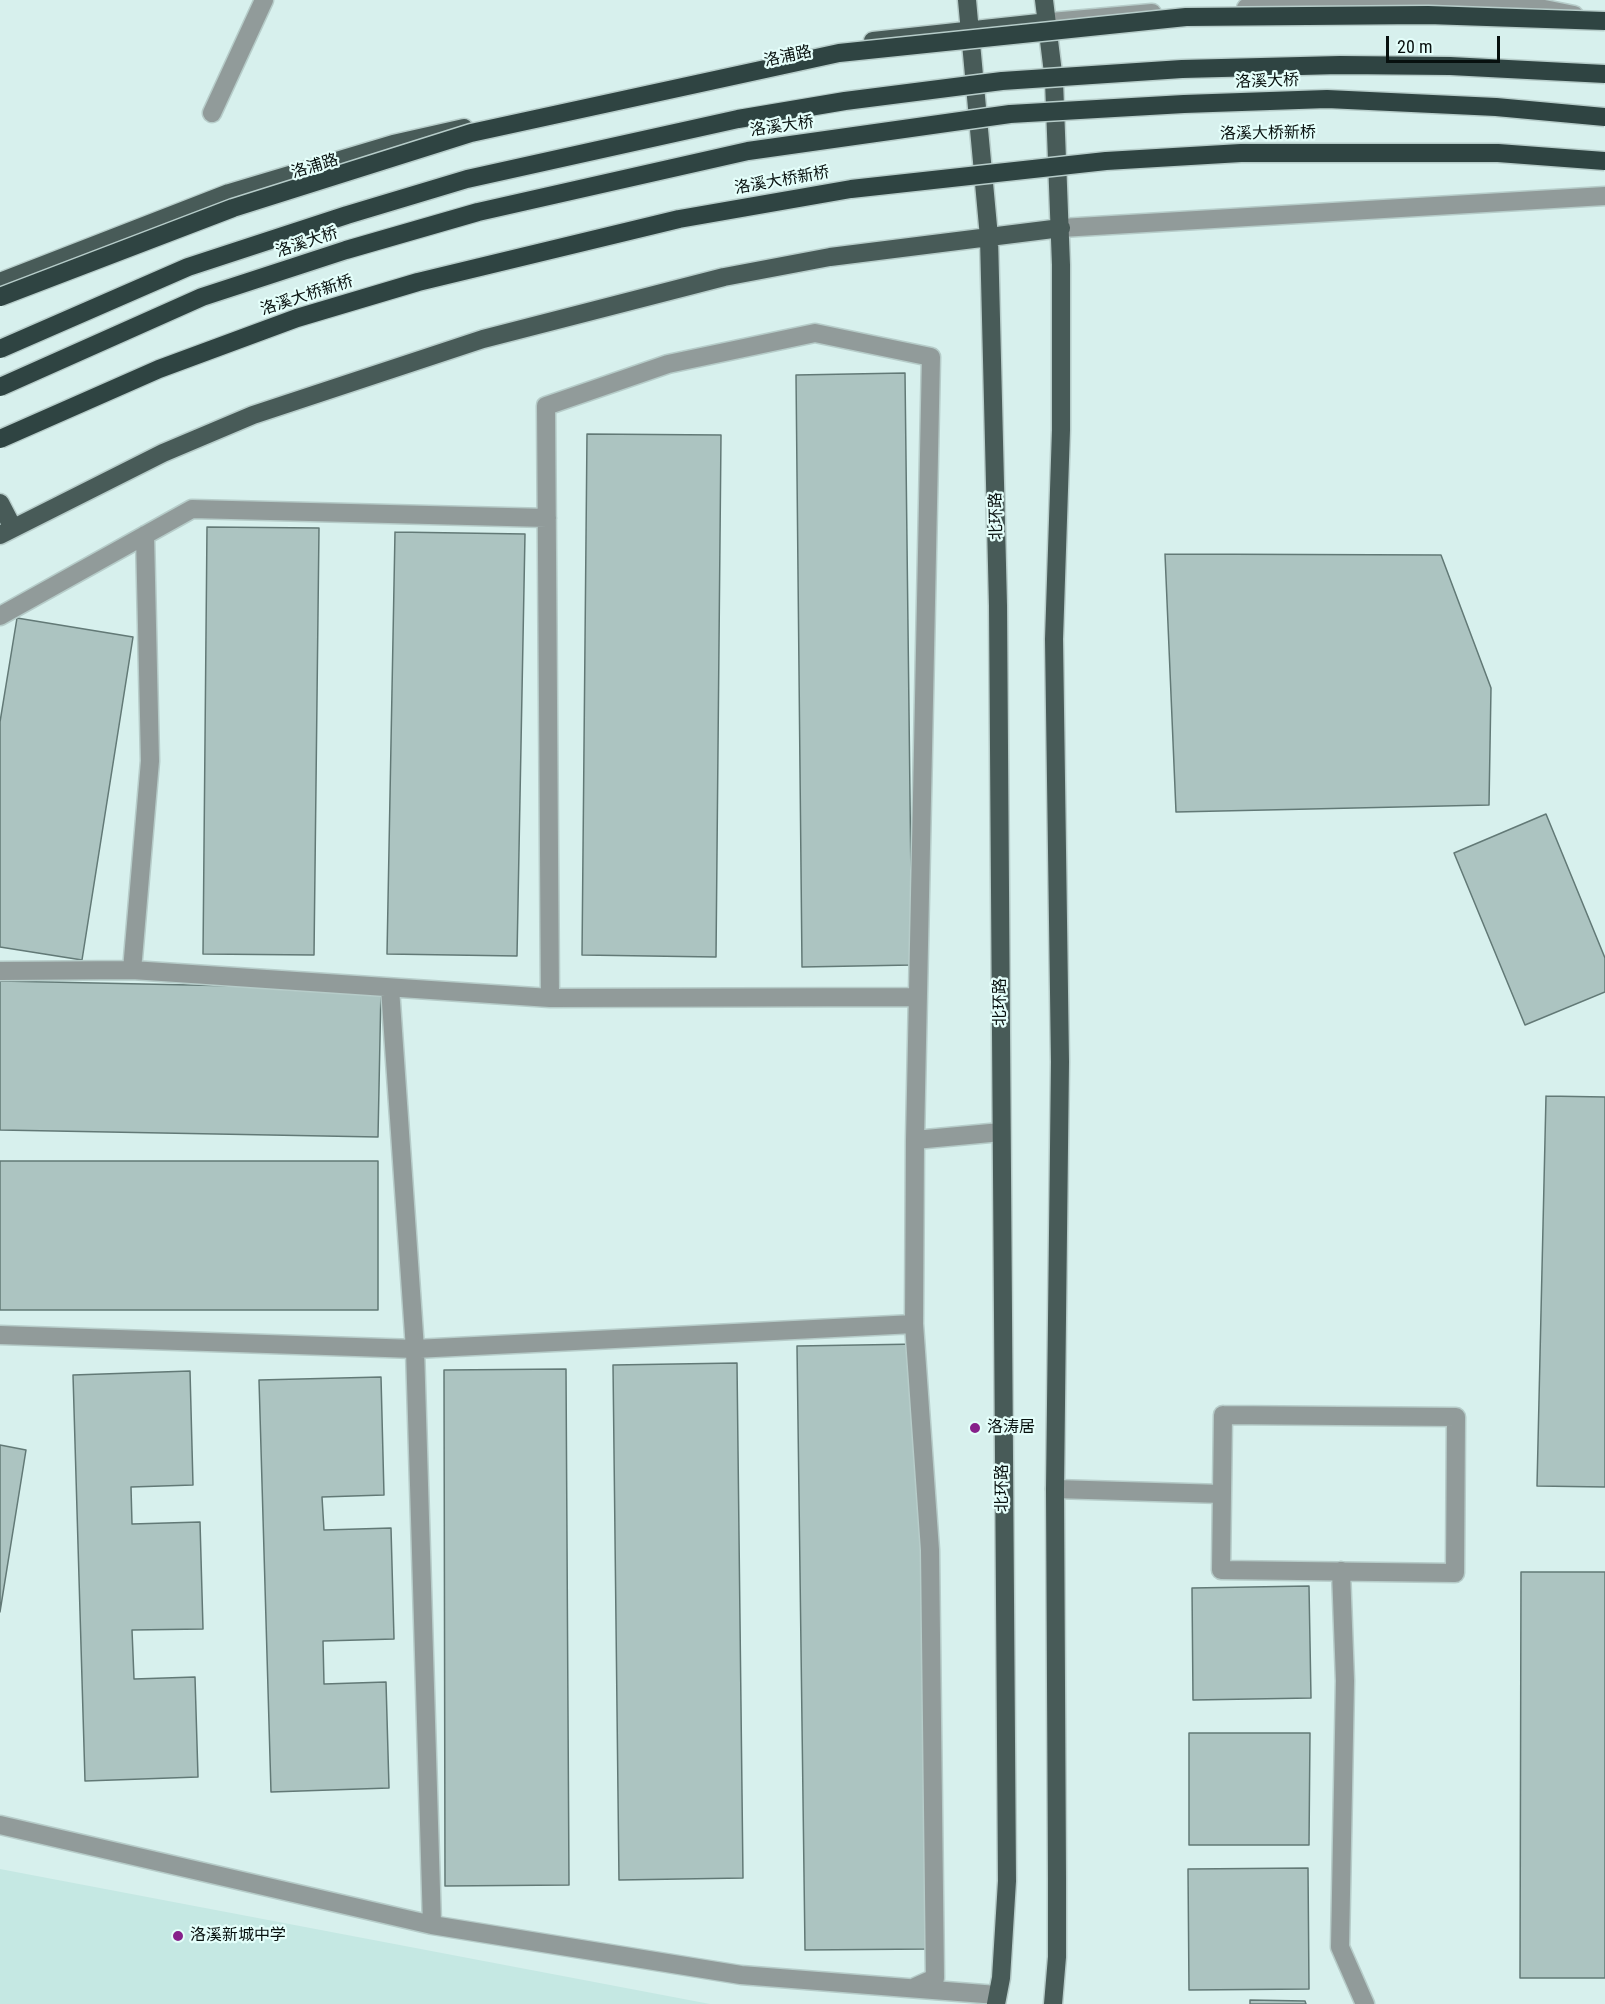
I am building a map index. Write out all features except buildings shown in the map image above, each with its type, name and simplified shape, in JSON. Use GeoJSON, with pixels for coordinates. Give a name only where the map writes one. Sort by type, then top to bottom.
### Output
{"type":"FeatureCollection","features":[{"type":"Feature","properties":{"kind":"highway"},"geometry":{"type":"LineString","coordinates":[[0,297],[233,208],[471,133],[839,53],[1186,17],[1428,15],[1605,21]]}},
{"type":"Feature","properties":{"kind":"highway","name":"洛溪大桥"},"geometry":{"type":"LineString","coordinates":[[0,349],[188,267],[347,215],[467,179],[738,119],[846,101],[1002,81],[1182,69],[1340,65],[1450,66],[1605,74]]}},
{"type":"Feature","properties":{"kind":"highway","name":"洛溪大桥"},"geometry":{"type":"LineString","coordinates":[[0,387],[202,297],[346,250],[478,212],[748,151],[1010,114],[1184,104],[1327,99],[1496,107],[1605,117]]}},
{"type":"Feature","properties":{"kind":"highway","name":"洛溪大桥新桥"},"geometry":{"type":"LineString","coordinates":[[0,439],[159,369],[297,318],[418,282],[679,219],[851,189],[1106,161],[1241,153],[1498,153],[1605,161]]}},
{"type":"Feature","properties":{"kind":"main road","name":"北环路"},"geometry":{"type":"LineString","coordinates":[[967,0],[989,237],[998,606],[1007,1881],[1001,1978],[997,1999]]}},
{"type":"Feature","properties":{"kind":"main road"},"geometry":{"type":"LineString","coordinates":[[1044,0],[1054,81],[1061,228],[1061,430],[1054,639],[1060,1062],[1055,1489],[1057,1890],[1053,2004]]}},
{"type":"Feature","properties":{"kind":"main road","name":"洛浦路"},"geometry":{"type":"LineString","coordinates":[[0,282],[230,193],[393,144],[834,46],[1046,23]]}},
{"type":"Feature","properties":{"kind":"main road"},"geometry":{"type":"LineString","coordinates":[[0,503],[6,532],[163,453],[253,415],[483,339],[724,277],[830,257],[1061,228]]}},
{"type":"Feature","properties":{"kind":"street"},"geometry":{"type":"LineString","coordinates":[[212,112],[264,0]]}},
{"type":"Feature","properties":{"kind":"street","name":"洛浦路"},"geometry":{"type":"LineString","coordinates":[[1046,23],[1120,14],[1365,3],[1514,3],[1605,21]]}},
{"type":"Feature","properties":{"kind":"street"},"geometry":{"type":"LineString","coordinates":[[1061,228],[1605,196]]}},
{"type":"Feature","properties":{"kind":"street"},"geometry":{"type":"LineString","coordinates":[[549,998],[546,406],[668,364],[815,333],[931,357],[915,1140],[914,1324],[930,1550],[935,1978],[912,1988]]}},
{"type":"Feature","properties":{"kind":"street"},"geometry":{"type":"LineString","coordinates":[[0,616],[192,509],[546,518]]}},
{"type":"Feature","properties":{"kind":"street"},"geometry":{"type":"LineString","coordinates":[[132,970],[150,761],[145,534]]}},
{"type":"Feature","properties":{"kind":"street"},"geometry":{"type":"LineString","coordinates":[[0,971],[132,970],[549,998],[918,997]]}},
{"type":"Feature","properties":{"kind":"street"},"geometry":{"type":"LineString","coordinates":[[390,988],[415,1349],[432,1925]]}},
{"type":"Feature","properties":{"kind":"street"},"geometry":{"type":"LineString","coordinates":[[915,1140],[1001,1132]]}},
{"type":"Feature","properties":{"kind":"street"},"geometry":{"type":"LineString","coordinates":[[0,1335],[415,1349],[914,1324]]}},
{"type":"Feature","properties":{"kind":"street"},"geometry":{"type":"LineString","coordinates":[[1223,1414],[1456,1417],[1455,1573],[1341,1571],[1221,1570],[1223,1414]]}},
{"type":"Feature","properties":{"kind":"street"},"geometry":{"type":"LineString","coordinates":[[1055,1489],[1222,1494]]}},
{"type":"Feature","properties":{"kind":"street"},"geometry":{"type":"LineString","coordinates":[[1341,1571],[1345,1681],[1340,1947],[1365,2004]]}},
{"type":"Feature","properties":{"kind":"street"},"geometry":{"type":"LineString","coordinates":[[0,1825],[432,1925],[741,1975],[912,1988],[997,1999]]}},
{"type":"Feature","properties":{"kind":"shaded area","name":"洛溪新城中学"},"geometry":{"type":"Polygon","coordinates":[[[0,1869],[710,2004],[0,2004],[0,1869]]]}},
{"type":"Feature","properties":{"kind":"place","name":"洛涛居"},"geometry":{"type":"Point","coordinates":[975,1428]}},
{"type":"Feature","properties":{"kind":"place","name":"洛溪新城中学"},"geometry":{"type":"Point","coordinates":[178,1936]}}]}
